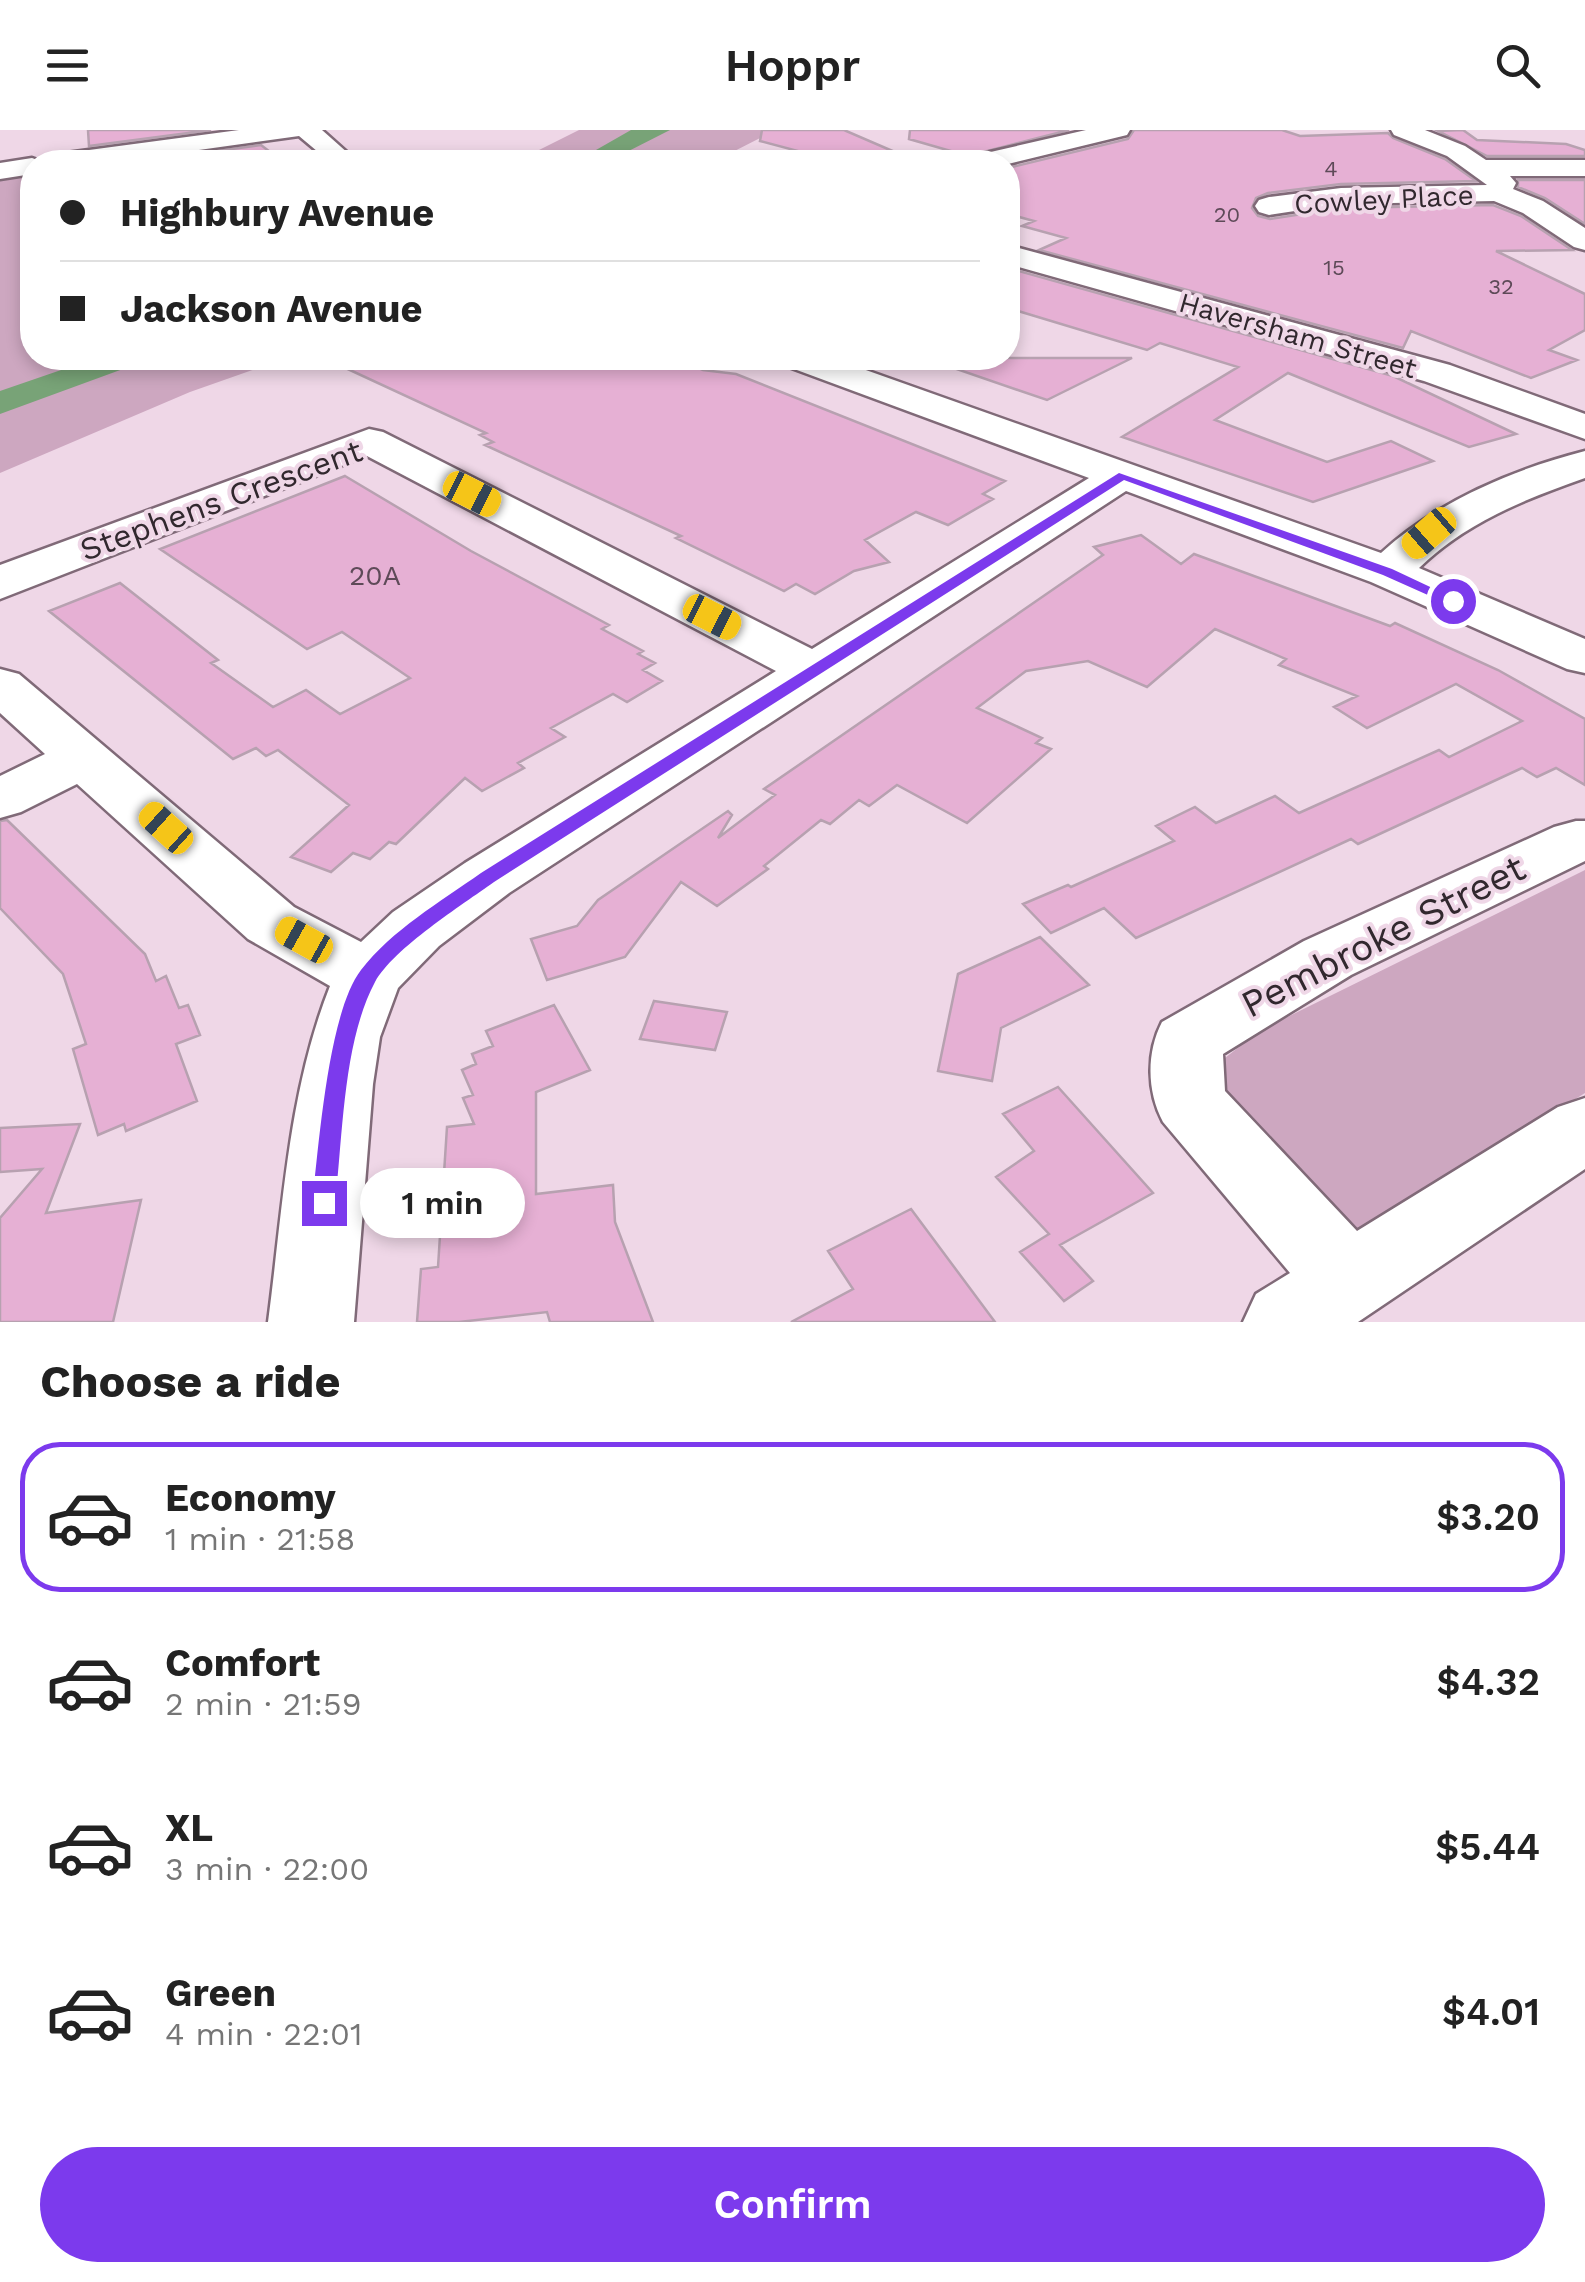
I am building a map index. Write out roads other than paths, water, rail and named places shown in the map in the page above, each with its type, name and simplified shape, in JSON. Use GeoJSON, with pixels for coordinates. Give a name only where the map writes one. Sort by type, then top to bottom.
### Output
{"type":"FeatureCollection","features":[{"type":"Feature","properties":{"kind":"street"},"geometry":{"type":"LineString","coordinates":[[148,150],[296,130]]}},
{"type":"Feature","properties":{"kind":"street"},"geometry":{"type":"LineString","coordinates":[[307,130],[331,150]]}},
{"type":"Feature","properties":{"kind":"street"},"geometry":{"type":"LineString","coordinates":[[1020,153],[1118,130]]}},
{"type":"Feature","properties":{"kind":"street"},"geometry":{"type":"LineString","coordinates":[[1404,130],[1456,151],[1491,181],[1585,241]]}},
{"type":"Feature","properties":{"kind":"street","name":"Cowley Place"},"geometry":{"type":"LineString","coordinates":[[1270,206],[1585,168]]}},
{"type":"Feature","properties":{"kind":"street","name":"Haversham Street"},"geometry":{"type":"LineString","coordinates":[[1020,257],[1437,374],[1585,427]]}},
{"type":"Feature","properties":{"kind":"street"},"geometry":{"type":"LineString","coordinates":[[832,370],[1388,572],[1585,658]]}},
{"type":"Feature","properties":{"kind":"street","name":"Stephens Crescent"},"geometry":{"type":"LineString","coordinates":[[0,585],[21,573],[369,441],[814,670]]}},
{"type":"Feature","properties":{"kind":"street"},"geometry":{"type":"LineString","coordinates":[[1388,572],[1429,533],[1461,512],[1585,464]]}},
{"type":"Feature","properties":{"kind":"street"},"geometry":{"type":"LineString","coordinates":[[311,1322],[336,1084],[345,1038],[368,976],[416,929],[487,878],[1123,475]]}},
{"type":"Feature","properties":{"kind":"street"},"geometry":{"type":"LineString","coordinates":[[0,685],[271,923],[368,976]]}},
{"type":"Feature","properties":{"kind":"street"},"geometry":{"type":"LineString","coordinates":[[0,799],[86,757]]}},
{"type":"Feature","properties":{"kind":"street","name":"Pembroke Street"},"geometry":{"type":"LineString","coordinates":[[1318,1302],[1189,1102],[1187,1042],[1248,1000],[1337,952],[1585,841]]}},
{"type":"Feature","properties":{"kind":"street"},"geometry":{"type":"LineString","coordinates":[[1318,1302],[1585,1129]]}}]}
